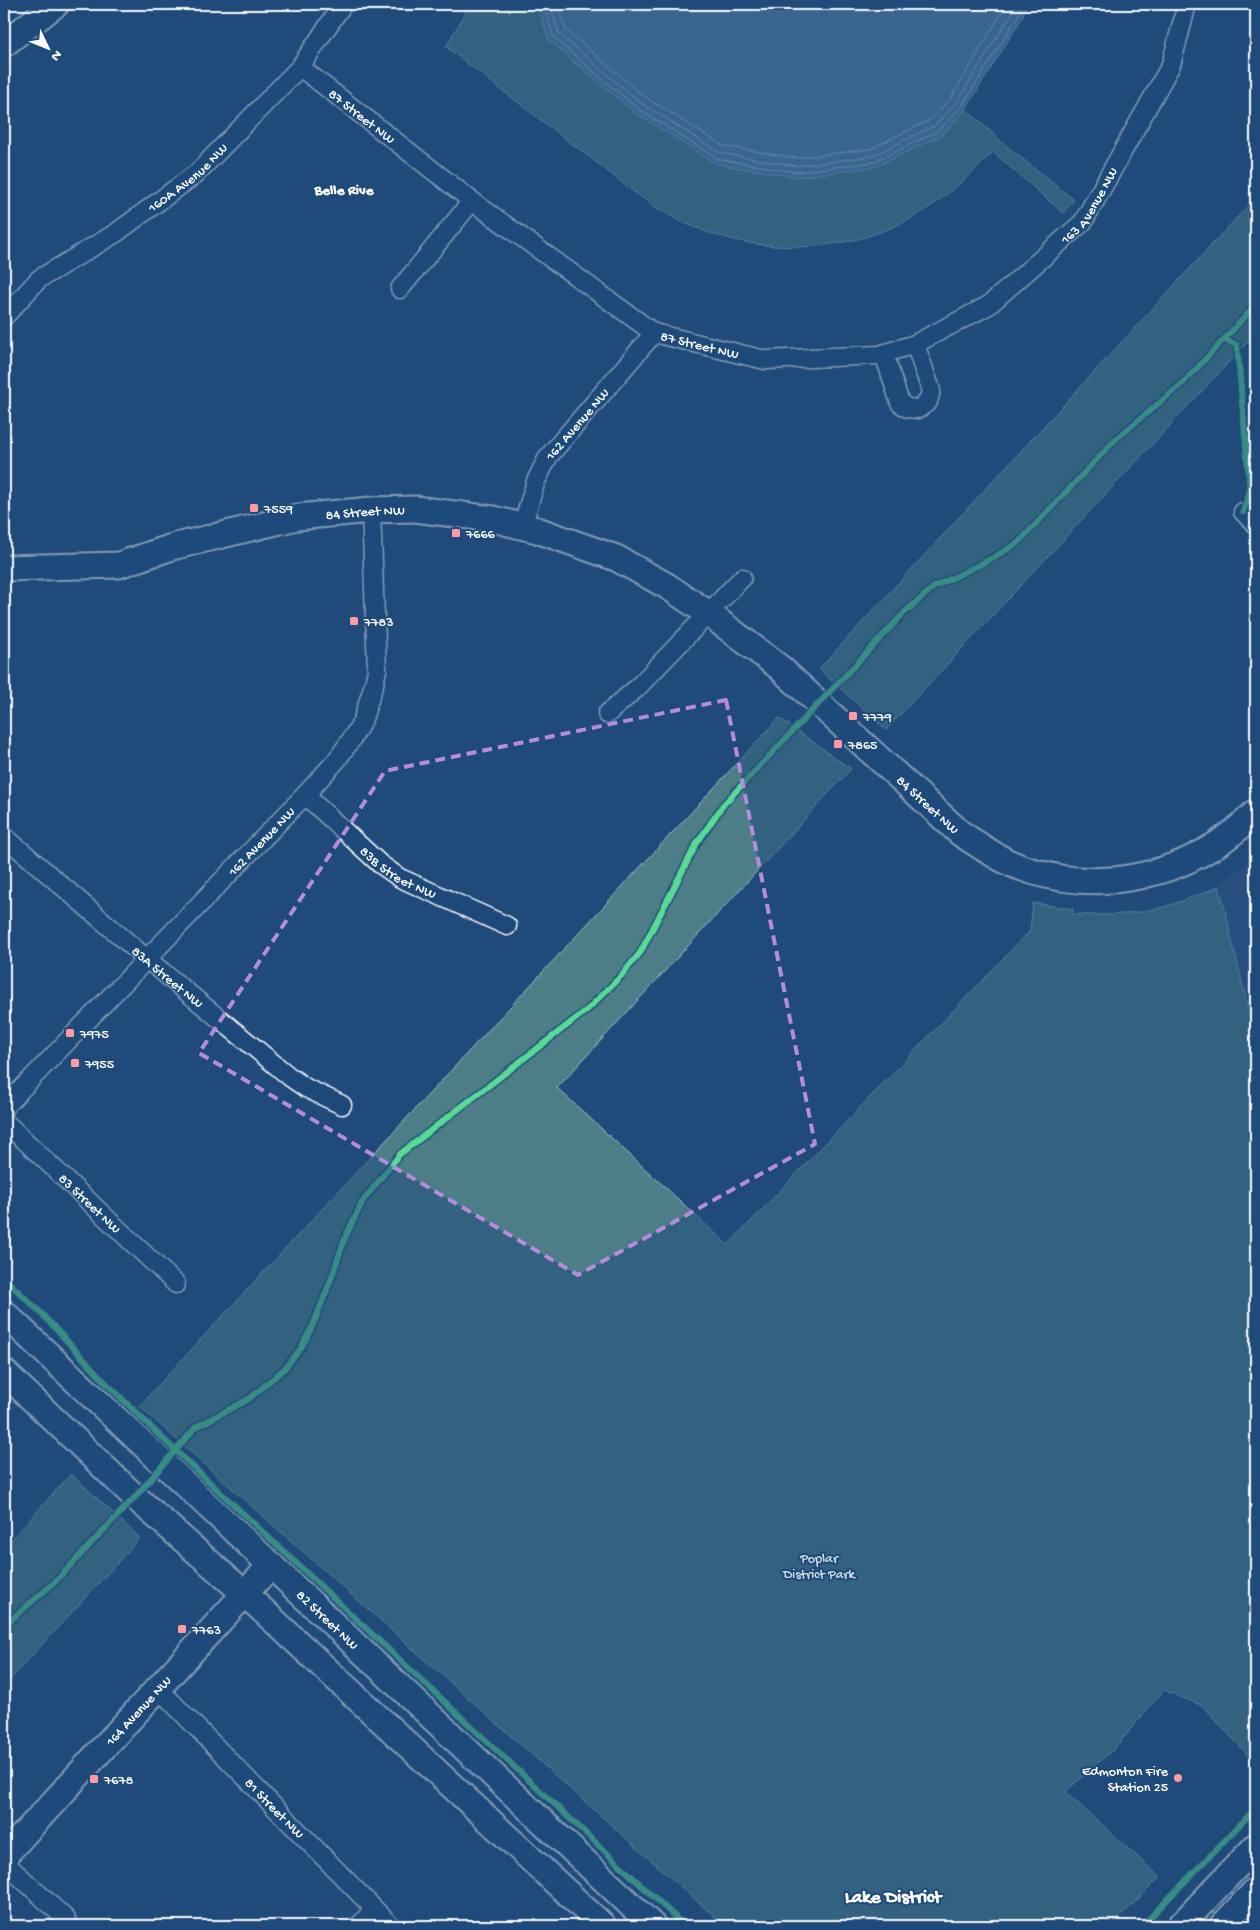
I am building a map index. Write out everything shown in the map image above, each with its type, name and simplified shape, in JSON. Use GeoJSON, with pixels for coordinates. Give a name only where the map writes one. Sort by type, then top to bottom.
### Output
{"type":"FeatureCollection","features":[{"type":"Feature","properties":{"kind":"main road"},"geometry":{"type":"LineString","coordinates":[[4,44],[56,4]]}},
{"type":"Feature","properties":{"kind":"main road","name":"84 Street NW"},"geometry":{"type":"LineString","coordinates":[[4,568],[120,565],[172,547],[296,517],[372,510],[415,509],[492,519],[563,538],[616,558],[668,586],[709,614],[779,667],[960,833],[1003,859],[1033,872],[1064,879],[1094,882],[1144,877],[1195,858],[1224,839],[1256,812]]}},
{"type":"Feature","properties":{"kind":"main road","name":"82 Street NW"},"geometry":{"type":"LineString","coordinates":[[4,1314],[654,1926]]}},
{"type":"Feature","properties":{"kind":"main road"},"geometry":{"type":"LineString","coordinates":[[4,1372],[135,1497],[245,1594],[603,1926]]}},
{"type":"Feature","properties":{"kind":"main road","name":"164 Avenue NW"},"geometry":{"type":"LineString","coordinates":[[4,1856],[271,1566]]}},
{"type":"Feature","properties":{"kind":"main road"},"geometry":{"type":"LineString","coordinates":[[1180,1926],[1256,1846]]}},
{"type":"Feature","properties":{"kind":"main road"},"geometry":{"type":"LineString","coordinates":[[1222,1926],[1256,1890]]}},
{"type":"Feature","properties":{"kind":"street","name":"160A Avenue NW"},"geometry":{"type":"LineString","coordinates":[[4,317],[39,279],[116,233],[197,173],[300,67],[343,4]]}},
{"type":"Feature","properties":{"kind":"street","name":"163 Avenue NW"},"geometry":{"type":"LineString","coordinates":[[881,355],[915,344],[989,305],[1083,222],[1171,65],[1187,4]]}},
{"type":"Feature","properties":{"kind":"street","name":"87 Street NW"},"geometry":{"type":"LineString","coordinates":[[300,67],[472,201],[654,333],[765,360],[881,355]]}},
{"type":"Feature","properties":{"kind":"street"},"geometry":{"type":"LineString","coordinates":[[400,289],[472,201]]}},
{"type":"Feature","properties":{"kind":"street","name":"162 Avenue NW"},"geometry":{"type":"LineString","coordinates":[[522,527],[536,481],[548,457],[654,333]]}},
{"type":"Feature","properties":{"kind":"street"},"geometry":{"type":"LineString","coordinates":[[881,355],[900,403],[907,408],[918,409],[928,402],[931,390],[915,344]]}},
{"type":"Feature","properties":{"kind":"street","name":"162 Avenue NW"},"geometry":{"type":"LineString","coordinates":[[4,1107],[305,796],[336,761],[351,740],[362,722],[374,684],[376,670],[372,510]]}},
{"type":"Feature","properties":{"kind":"street"},"geometry":{"type":"LineString","coordinates":[[1243,512],[1256,525]]}},
{"type":"Feature","properties":{"kind":"street"},"geometry":{"type":"LineString","coordinates":[[607,714],[637,688],[742,578]]}},
{"type":"Feature","properties":{"kind":"street","name":"83B Street NW"},"geometry":{"type":"LineString","coordinates":[[305,796],[380,864],[400,878],[506,926]]}},
{"type":"Feature","properties":{"kind":"street","name":"83A Street NW"},"geometry":{"type":"LineString","coordinates":[[4,836],[148,960],[290,1077],[306,1088],[342,1105]]}},
{"type":"Feature","properties":{"kind":"street","name":"83 Street NW"},"geometry":{"type":"LineString","coordinates":[[4,1121],[176,1284]]}},
{"type":"Feature","properties":{"kind":"street","name":"81 Street NW"},"geometry":{"type":"LineString","coordinates":[[159,1689],[391,1926]]}},
{"type":"Feature","properties":{"kind":"street"},"geometry":{"type":"LineString","coordinates":[[4,1862],[66,1919]]}},
{"type":"Feature","properties":{"kind":"street"},"geometry":{"type":"LineString","coordinates":[[359,1926],[374,1910]]}},
{"type":"Feature","properties":{"kind":"highlighted area"},"geometry":{"type":"Polygon","coordinates":[[[726,700],[815,1144],[578,1275],[199,1053],[385,771],[726,700]]]}},
{"type":"Feature","properties":{"kind":"shaded area"},"geometry":{"type":"Polygon","coordinates":[[[1256,853],[1256,1042],[1219,886],[1256,853]]]}},
{"type":"Feature","properties":{"kind":"green space"},"geometry":{"type":"Polygon","coordinates":[[[470,4],[539,4],[538,7],[571,60],[593,76],[942,135],[966,109],[1003,143],[1074,200],[1063,213],[993,152],[947,195],[915,216],[886,230],[855,240],[823,245],[790,247],[757,244],[725,238],[694,227],[647,202],[446,47],[470,4]]]}},
{"type":"Feature","properties":{"kind":"green space"},"geometry":{"type":"Polygon","coordinates":[[[1256,197],[1256,333],[886,730],[819,669],[1256,197]]]}},
{"type":"Feature","properties":{"kind":"green space","name":"Poplar District Park"},"geometry":{"type":"Polygon","coordinates":[[[779,718],[851,769],[557,1088],[728,1245],[1030,931],[1033,903],[1073,909],[1072,914],[1112,915],[1165,906],[1219,886],[1256,1042],[1256,1764],[1203,1706],[1164,1690],[1113,1750],[1065,1792],[1160,1877],[1111,1926],[725,1926],[139,1406],[779,718]]]}},
{"type":"Feature","properties":{"kind":"green space"},"geometry":{"type":"Polygon","coordinates":[[[71,1474],[140,1538],[4,1686],[4,1548],[71,1474]]]}},
{"type":"Feature","properties":{"kind":"water"},"geometry":{"type":"Polygon","coordinates":[[[539,4],[1027,4],[1022,18],[966,109],[942,135],[875,167],[796,177],[716,164],[634,112],[549,40],[538,7],[539,4]]]}},
{"type":"Feature","properties":{"kind":"cycle path"},"geometry":{"type":"LineString","coordinates":[[4,1626],[56,1581],[135,1497],[196,1427],[249,1399],[285,1368],[301,1348],[313,1325],[345,1238],[363,1201],[400,1154],[587,1010],[621,976],[640,953],[697,843],[723,805],[905,612],[934,587],[989,560],[1018,543],[1116,439],[1183,383],[1256,305]]}},
{"type":"Feature","properties":{"kind":"cycle path"},"geometry":{"type":"LineString","coordinates":[[1225,340],[1237,345],[1250,490],[1243,512]]}},
{"type":"Feature","properties":{"kind":"cycle path"},"geometry":{"type":"LineString","coordinates":[[4,1278],[40,1312],[105,1382],[161,1437],[685,1926]]}},
{"type":"Feature","properties":{"kind":"cycle path"},"geometry":{"type":"LineString","coordinates":[[1142,1926],[1256,1808]]}},
{"type":"Feature","properties":{"kind":"place","name":"7559"},"geometry":{"type":"Point","coordinates":[254,508]}},
{"type":"Feature","properties":{"kind":"place","name":"7666"},"geometry":{"type":"Point","coordinates":[456,533]}},
{"type":"Feature","properties":{"kind":"place","name":"7783"},"geometry":{"type":"Point","coordinates":[354,621]}},
{"type":"Feature","properties":{"kind":"place","name":"7779"},"geometry":{"type":"Point","coordinates":[853,716]}},
{"type":"Feature","properties":{"kind":"place","name":"7865"},"geometry":{"type":"Point","coordinates":[838,744]}},
{"type":"Feature","properties":{"kind":"place","name":"7975"},"geometry":{"type":"Point","coordinates":[70,1033]}},
{"type":"Feature","properties":{"kind":"place","name":"7955"},"geometry":{"type":"Point","coordinates":[75,1063]}},
{"type":"Feature","properties":{"kind":"place","name":"7763"},"geometry":{"type":"Point","coordinates":[182,1629]}},
{"type":"Feature","properties":{"kind":"place","name":"Edmonton Fire Station 25"},"geometry":{"type":"Point","coordinates":[1178,1778]}},
{"type":"Feature","properties":{"kind":"place","name":"7678"},"geometry":{"type":"Point","coordinates":[94,1779]}},
{"type":"Feature","properties":{"kind":"district","name":"Belle Rive"},"geometry":{"type":"Point","coordinates":[344,189]}},
{"type":"Feature","properties":{"kind":"district","name":"Lake District"},"geometry":{"type":"Point","coordinates":[893,1895]}}]}
